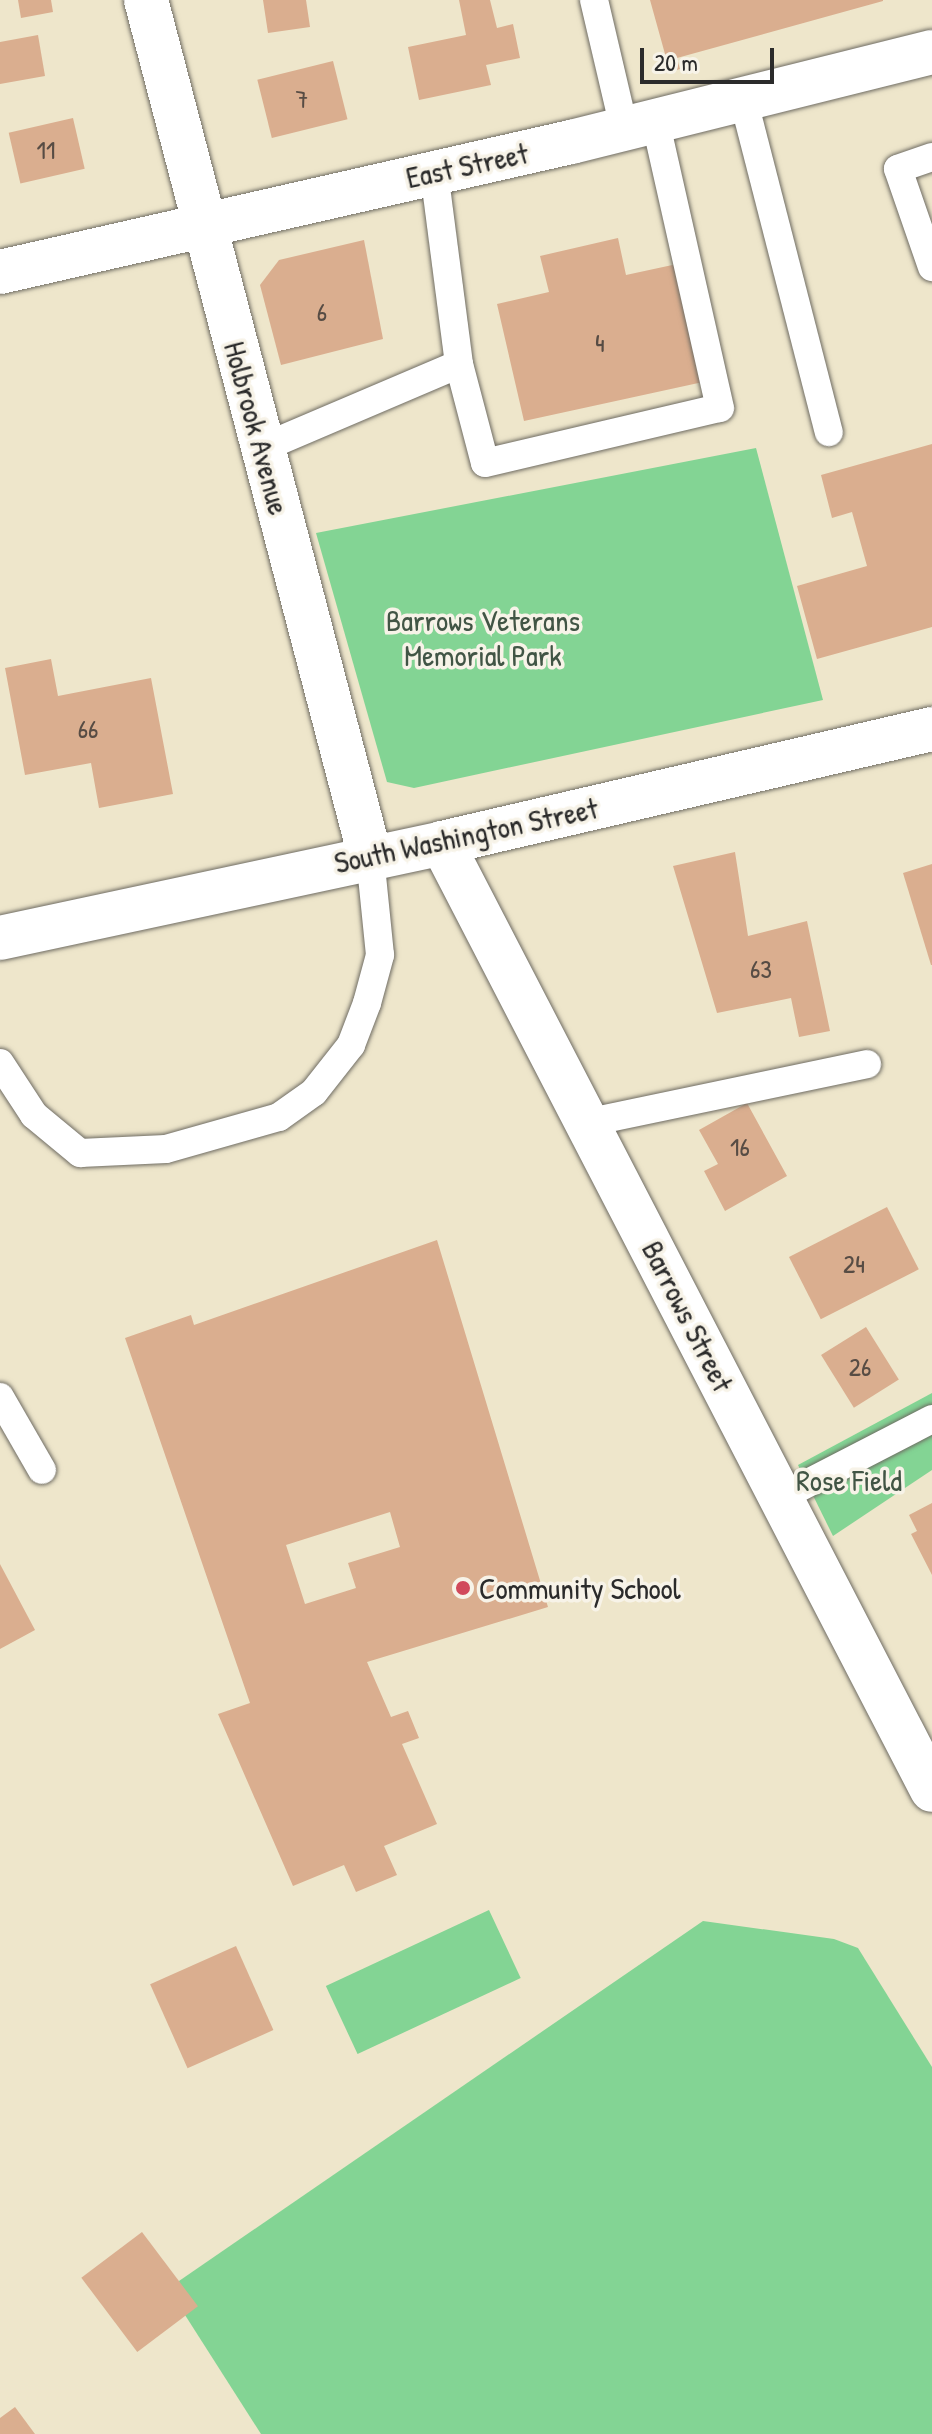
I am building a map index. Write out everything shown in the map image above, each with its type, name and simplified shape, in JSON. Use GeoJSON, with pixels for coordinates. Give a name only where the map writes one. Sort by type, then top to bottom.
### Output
{"type":"FeatureCollection","features":[{"type":"Feature","properties":{"kind":"street","name":"Holbrook Avenue"},"geometry":{"type":"LineString","coordinates":[[146,0],[370,856]]}},
{"type":"Feature","properties":{"kind":"street","name":"East Street"},"geometry":{"type":"LineString","coordinates":[[0,272],[639,124],[932,52]]}},
{"type":"Feature","properties":{"kind":"street","name":"South Washington Street"},"geometry":{"type":"LineString","coordinates":[[0,938],[370,856],[442,843],[932,729]]}},
{"type":"Feature","properties":{"kind":"street","name":"Barrows Street"},"geometry":{"type":"LineString","coordinates":[[442,843],[590,1122],[779,1498],[932,1790]]}},
{"type":"Feature","properties":{"kind":"lane"},"geometry":{"type":"LineString","coordinates":[[434,172],[459,364],[485,463],[720,408],[639,124],[594,0]]}},
{"type":"Feature","properties":{"kind":"lane"},"geometry":{"type":"LineString","coordinates":[[743,98],[829,432]]}},
{"type":"Feature","properties":{"kind":"lane"},"geometry":{"type":"LineString","coordinates":[[932,157],[898,169],[932,267]]}},
{"type":"Feature","properties":{"kind":"lane"},"geometry":{"type":"LineString","coordinates":[[262,448],[459,364]]}},
{"type":"Feature","properties":{"kind":"lane"},"geometry":{"type":"LineString","coordinates":[[0,1063],[34,1115],[80,1153],[166,1149],[279,1117],[314,1092],[351,1045],[367,1003],[380,955],[370,856]]}},
{"type":"Feature","properties":{"kind":"lane"},"geometry":{"type":"LineString","coordinates":[[590,1122],[867,1064]]}},
{"type":"Feature","properties":{"kind":"lane"},"geometry":{"type":"LineString","coordinates":[[0,1397],[42,1470]]}},
{"type":"Feature","properties":{"kind":"lane"},"geometry":{"type":"LineString","coordinates":[[779,1498],[932,1419]]}},
{"type":"Feature","properties":{"kind":"green space","name":"Barrows Veterans Memorial Park"},"geometry":{"type":"Polygon","coordinates":[[[756,448],[823,700],[414,788],[387,782],[316,533],[756,448]]]}},
{"type":"Feature","properties":{"kind":"green space","name":"Rose Field"},"geometry":{"type":"Polygon","coordinates":[[[932,1393],[932,1470],[833,1536],[798,1465],[932,1393]]]}},
{"type":"Feature","properties":{"kind":"green space"},"geometry":{"type":"Polygon","coordinates":[[[489,1910],[521,1978],[358,2054],[326,1986],[489,1910]]]}},
{"type":"Feature","properties":{"kind":"green space"},"geometry":{"type":"Polygon","coordinates":[[[703,1921],[834,1939],[858,1948],[932,2067],[932,2434],[261,2434],[185,2315],[179,2281],[703,1921]]]}},
{"type":"Feature","properties":{"kind":"building"},"geometry":{"type":"Polygon","coordinates":[[[18,0],[51,0],[53,12],[21,18],[18,0]]]}},
{"type":"Feature","properties":{"kind":"building"},"geometry":{"type":"Polygon","coordinates":[[[263,0],[306,0],[310,27],[268,33],[263,0]]]}},
{"type":"Feature","properties":{"kind":"building"},"geometry":{"type":"Polygon","coordinates":[[[459,0],[490,0],[497,28],[513,24],[520,58],[486,65],[491,85],[419,100],[408,47],[466,35],[459,0]]]}},
{"type":"Feature","properties":{"kind":"building"},"geometry":{"type":"Polygon","coordinates":[[[650,0],[883,1],[677,58],[680,69],[670,72],[650,0]]]}},
{"type":"Feature","properties":{"kind":"building"},"geometry":{"type":"Polygon","coordinates":[[[38,35],[45,76],[0,84],[0,42],[38,35]]]}},
{"type":"Feature","properties":{"kind":"building"},"geometry":{"type":"Polygon","coordinates":[[[333,61],[348,119],[272,138],[257,80],[333,61]]]}},
{"type":"Feature","properties":{"kind":"building"},"geometry":{"type":"Polygon","coordinates":[[[73,118],[85,169],[20,184],[9,133],[73,118]]]}},
{"type":"Feature","properties":{"kind":"building"},"geometry":{"type":"Polygon","coordinates":[[[618,238],[626,275],[677,264],[703,382],[524,421],[497,304],[549,292],[540,256],[618,238]]]}},
{"type":"Feature","properties":{"kind":"building"},"geometry":{"type":"Polygon","coordinates":[[[364,240],[383,339],[281,365],[260,285],[279,260],[364,240]]]}},
{"type":"Feature","properties":{"kind":"building"},"geometry":{"type":"Polygon","coordinates":[[[932,444],[932,627],[817,659],[797,586],[867,566],[852,512],[832,518],[821,475],[932,444]]]}},
{"type":"Feature","properties":{"kind":"building"},"geometry":{"type":"Polygon","coordinates":[[[51,659],[58,696],[151,678],[173,794],[99,808],[91,763],[25,775],[5,668],[51,659]]]}},
{"type":"Feature","properties":{"kind":"building"},"geometry":{"type":"Polygon","coordinates":[[[735,852],[748,936],[807,921],[830,1031],[799,1037],[791,998],[717,1013],[673,866],[735,852]]]}},
{"type":"Feature","properties":{"kind":"building"},"geometry":{"type":"Polygon","coordinates":[[[932,864],[932,965],[931,965],[903,873],[932,864]]]}},
{"type":"Feature","properties":{"kind":"building"},"geometry":{"type":"Polygon","coordinates":[[[747,1103],[787,1176],[725,1211],[704,1171],[718,1164],[699,1130],[747,1103]]]}},
{"type":"Feature","properties":{"kind":"building"},"geometry":{"type":"Polygon","coordinates":[[[887,1207],[919,1269],[821,1319],[789,1257],[887,1207]]]}},
{"type":"Feature","properties":{"kind":"building"},"geometry":{"type":"Polygon","coordinates":[[[437,1240],[548,1607],[367,1662],[391,1717],[408,1711],[419,1738],[402,1744],[437,1824],[384,1846],[397,1875],[356,1892],[344,1865],[293,1886],[218,1714],[250,1703],[125,1338],[191,1315],[194,1325],[437,1240]],[[390,1512],[286,1545],[305,1604],[356,1588],[348,1563],[400,1547],[390,1512]]]}},
{"type":"Feature","properties":{"kind":"building"},"geometry":{"type":"Polygon","coordinates":[[[866,1327],[899,1380],[854,1408],[821,1355],[866,1327]]]}},
{"type":"Feature","properties":{"kind":"building"},"geometry":{"type":"Polygon","coordinates":[[[932,1503],[932,1575],[911,1534],[917,1531],[909,1515],[932,1503]]]}},
{"type":"Feature","properties":{"kind":"building"},"geometry":{"type":"Polygon","coordinates":[[[0,1564],[35,1630],[0,1649],[0,1564]]]}},
{"type":"Feature","properties":{"kind":"building"},"geometry":{"type":"Polygon","coordinates":[[[236,1946],[273,2030],[188,2068],[150,1984],[236,1946]]]}},
{"type":"Feature","properties":{"kind":"building"},"geometry":{"type":"Polygon","coordinates":[[[142,2232],[198,2306],[137,2352],[81,2278],[142,2232]]]}},
{"type":"Feature","properties":{"kind":"building"},"geometry":{"type":"Polygon","coordinates":[[[15,2407],[35,2434],[0,2434],[0,2418],[15,2407]]]}},
{"type":"Feature","properties":{"kind":"place","name":"Community School"},"geometry":{"type":"Point","coordinates":[463,1588]}}]}
